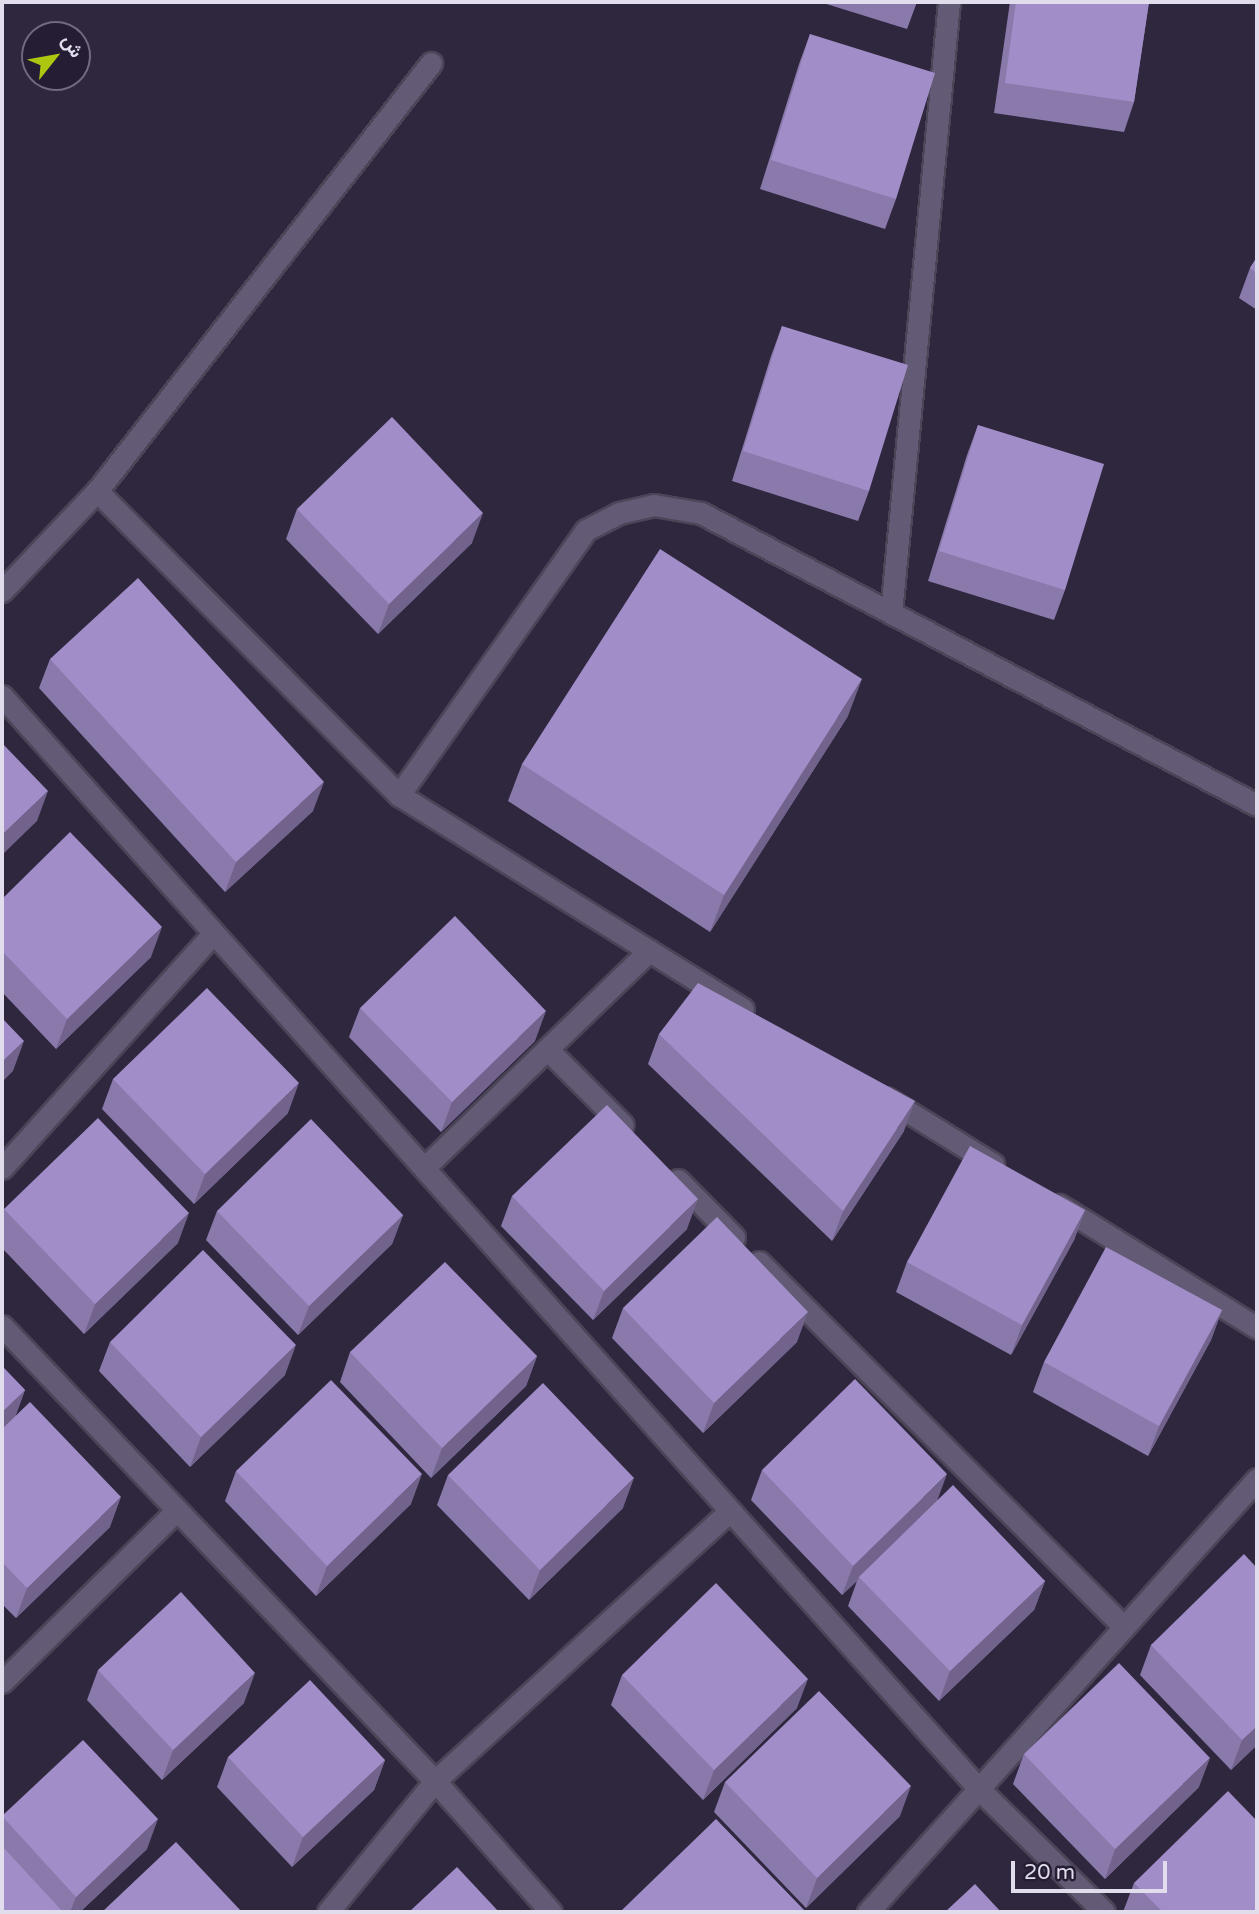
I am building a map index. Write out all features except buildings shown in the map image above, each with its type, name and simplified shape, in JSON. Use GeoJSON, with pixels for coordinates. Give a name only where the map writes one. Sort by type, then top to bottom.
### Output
{"type":"FeatureCollection","features":[{"type":"Feature","properties":{"kind":"street"},"geometry":{"type":"LineString","coordinates":[[891,613],[949,2]]}},
{"type":"Feature","properties":{"kind":"street"},"geometry":{"type":"LineString","coordinates":[[2,591],[97,491],[431,63]]}},
{"type":"Feature","properties":{"kind":"street"},"geometry":{"type":"LineString","coordinates":[[97,491],[398,795],[766,1024]]}},
{"type":"Feature","properties":{"kind":"street"},"geometry":{"type":"LineString","coordinates":[[398,795],[586,530],[619,513],[654,505],[701,513],[1257,805]]}},
{"type":"Feature","properties":{"kind":"street"},"geometry":{"type":"LineString","coordinates":[[2,695],[979,1789],[1104,1912]]}},
{"type":"Feature","properties":{"kind":"street"},"geometry":{"type":"LineString","coordinates":[[2,1168],[213,934]]}},
{"type":"Feature","properties":{"kind":"street"},"geometry":{"type":"LineString","coordinates":[[424,1168],[649,951]]}},
{"type":"Feature","properties":{"kind":"street"},"geometry":{"type":"LineString","coordinates":[[547,1049],[635,1138]]}},
{"type":"Feature","properties":{"kind":"street"},"geometry":{"type":"LineString","coordinates":[[871,1089],[1012,1176]]}},
{"type":"Feature","properties":{"kind":"street"},"geometry":{"type":"LineString","coordinates":[[664,1167],[1124,1627]]}},
{"type":"Feature","properties":{"kind":"street"},"geometry":{"type":"LineString","coordinates":[[1035,1190],[1257,1328]]}},
{"type":"Feature","properties":{"kind":"street"},"geometry":{"type":"LineString","coordinates":[[2,1326],[435,1781],[551,1912]]}},
{"type":"Feature","properties":{"kind":"street"},"geometry":{"type":"LineString","coordinates":[[868,1912],[1257,1479]]}},
{"type":"Feature","properties":{"kind":"street"},"geometry":{"type":"LineString","coordinates":[[2,1682],[176,1511]]}},
{"type":"Feature","properties":{"kind":"street"},"geometry":{"type":"LineString","coordinates":[[328,1912],[435,1781],[730,1511]]}}]}
